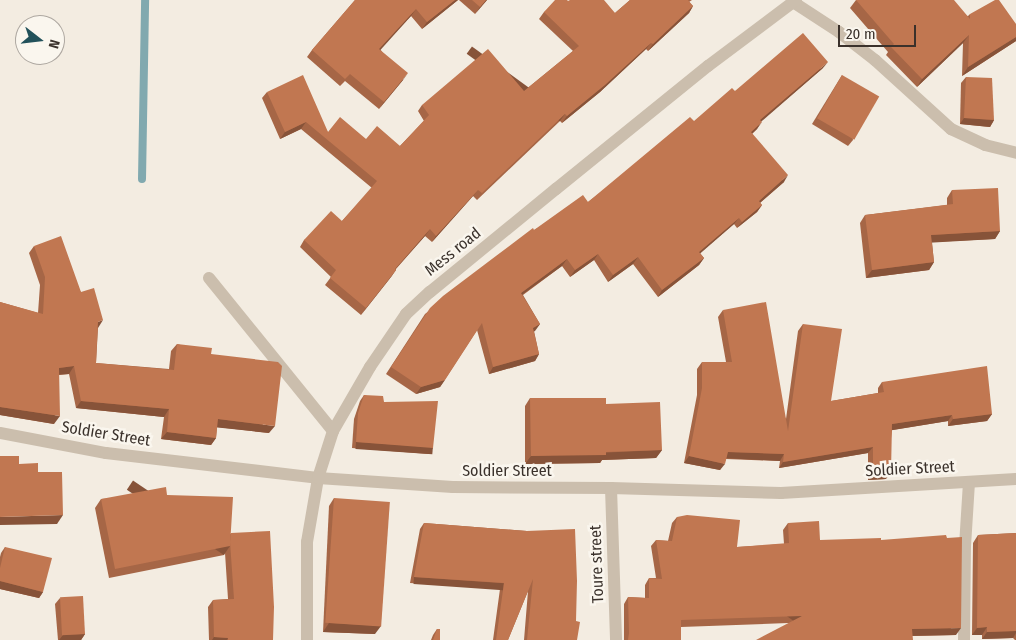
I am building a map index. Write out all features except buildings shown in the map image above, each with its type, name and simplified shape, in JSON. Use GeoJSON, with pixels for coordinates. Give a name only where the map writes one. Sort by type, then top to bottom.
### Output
{"type":"FeatureCollection","features":[{"type":"Feature","properties":{"kind":"street"},"geometry":{"type":"LineString","coordinates":[[795,1],[875,60],[951,129],[985,145],[1016,153]]}},
{"type":"Feature","properties":{"kind":"street","name":"Mess road"},"geometry":{"type":"LineString","coordinates":[[306,640],[307,542],[318,478],[333,431],[370,367],[406,314],[430,292],[708,66],[795,1]]}},
{"type":"Feature","properties":{"kind":"street"},"geometry":{"type":"LineString","coordinates":[[209,278],[333,431]]}},
{"type":"Feature","properties":{"kind":"street","name":"Soldier Street"},"geometry":{"type":"LineString","coordinates":[[0,433],[106,453],[318,478],[453,487],[612,488],[782,493],[1016,479]]}},
{"type":"Feature","properties":{"kind":"street"},"geometry":{"type":"LineString","coordinates":[[964,640],[965,546],[969,482]]}},
{"type":"Feature","properties":{"kind":"street","name":"Toure street"},"geometry":{"type":"LineString","coordinates":[[612,488],[616,640]]}},
{"type":"Feature","properties":{"kind":"waterway"},"geometry":{"type":"LineString","coordinates":[[142,179],[145,0]]}}]}
